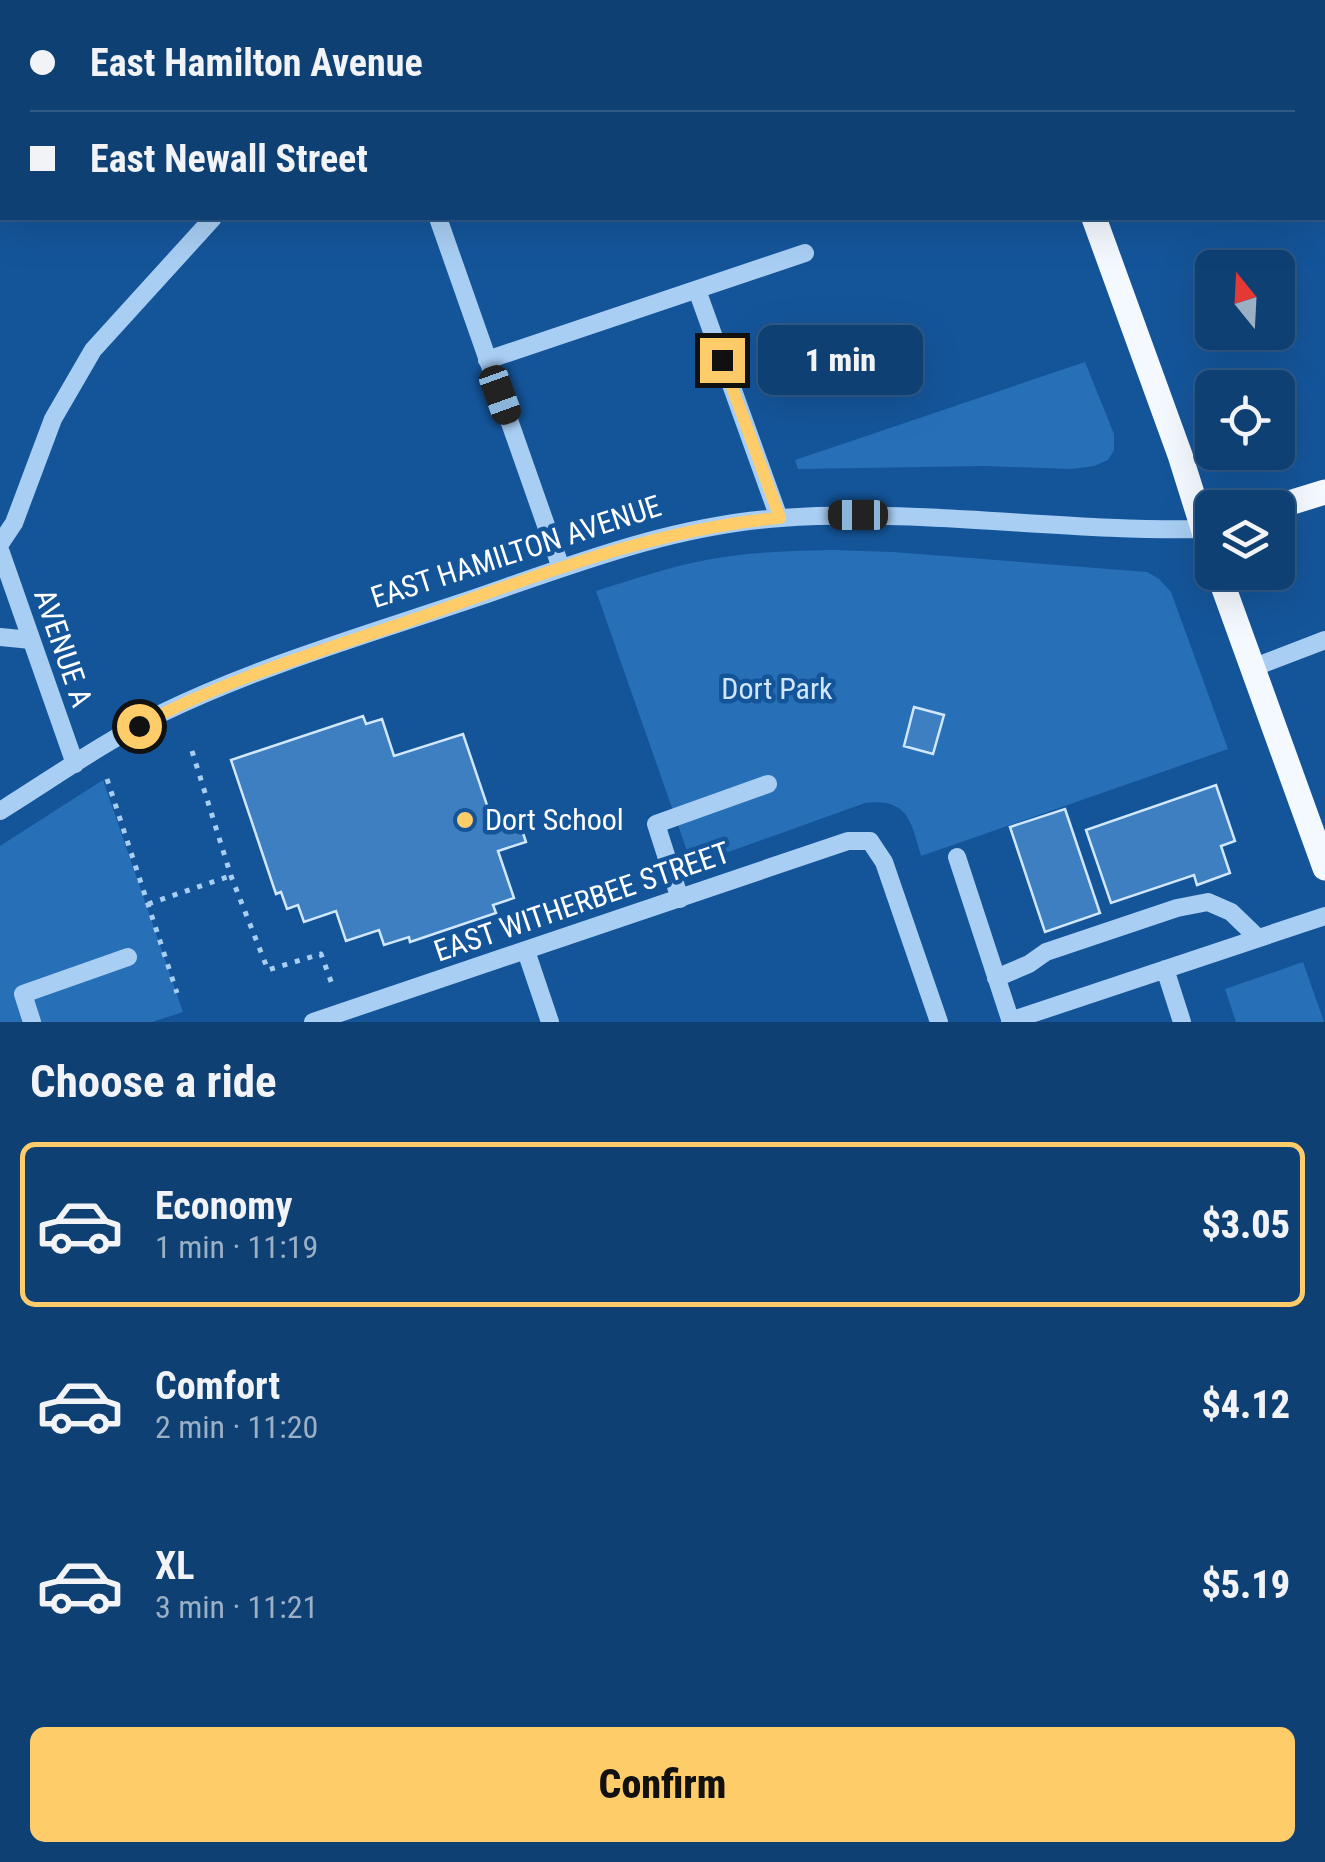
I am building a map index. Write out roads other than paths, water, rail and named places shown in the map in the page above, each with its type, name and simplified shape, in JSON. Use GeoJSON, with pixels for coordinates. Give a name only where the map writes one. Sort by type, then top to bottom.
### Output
{"type":"FeatureCollection","features":[{"type":"Feature","properties":{"kind":"main road"},"geometry":{"type":"LineString","coordinates":[[1095,220],[1195,493]]}},
{"type":"Feature","properties":{"kind":"main road"},"geometry":{"type":"LineString","coordinates":[[1295,501],[1325,492]]}},
{"type":"Feature","properties":{"kind":"main road"},"geometry":{"type":"LineString","coordinates":[[1224,590],[1322,851]]}},
{"type":"Feature","properties":{"kind":"street"},"geometry":{"type":"LineString","coordinates":[[0,547],[14,523],[53,419],[93,350],[211,220]]}},
{"type":"Feature","properties":{"kind":"street"},"geometry":{"type":"LineString","coordinates":[[439,220],[561,568]]}},
{"type":"Feature","properties":{"kind":"street"},"geometry":{"type":"LineString","coordinates":[[487,360],[804,254]]}},
{"type":"Feature","properties":{"kind":"street"},"geometry":{"type":"LineString","coordinates":[[697,290],[780,518]]}},
{"type":"Feature","properties":{"kind":"street","name":"EAST HAMILTON AVENUE"},"geometry":{"type":"LineString","coordinates":[[0,811],[161,714],[208,693],[561,568],[686,531],[780,518],[889,515],[1150,530],[1195,528]]}},
{"type":"Feature","properties":{"kind":"street","name":"AVENUE A"},"geometry":{"type":"LineString","coordinates":[[0,547],[75,764]]}},
{"type":"Feature","properties":{"kind":"street"},"geometry":{"type":"LineString","coordinates":[[0,637],[31,640]]}},
{"type":"Feature","properties":{"kind":"street"},"geometry":{"type":"LineString","coordinates":[[1252,668],[1325,640]]}},
{"type":"Feature","properties":{"kind":"street"},"geometry":{"type":"LineString","coordinates":[[680,899],[656,824],[768,784]]}},
{"type":"Feature","properties":{"kind":"street","name":"EAST WITHERBEE STREET"},"geometry":{"type":"LineString","coordinates":[[314,1022],[848,841],[870,842],[884,862],[938,1022]]}},
{"type":"Feature","properties":{"kind":"street"},"geometry":{"type":"LineString","coordinates":[[957,857],[1011,1022],[1325,916]]}},
{"type":"Feature","properties":{"kind":"street"},"geometry":{"type":"LineString","coordinates":[[996,978],[1046,952],[1177,908],[1208,902],[1232,912],[1258,938]]}},
{"type":"Feature","properties":{"kind":"street"},"geometry":{"type":"LineString","coordinates":[[526,951],[550,1022]]}},
{"type":"Feature","properties":{"kind":"street"},"geometry":{"type":"LineString","coordinates":[[32,1022],[23,994],[128,957]]}},
{"type":"Feature","properties":{"kind":"street"},"geometry":{"type":"LineString","coordinates":[[1165,969],[1182,1022]]}},
{"type":"Feature","properties":{"kind":"place","name":"Dort School"},"geometry":{"type":"Point","coordinates":[465,820]}},
{"type":"Feature","properties":{"kind":"park label","name":"Dort Park"},"geometry":{"type":"Point","coordinates":[777,689]}}]}
